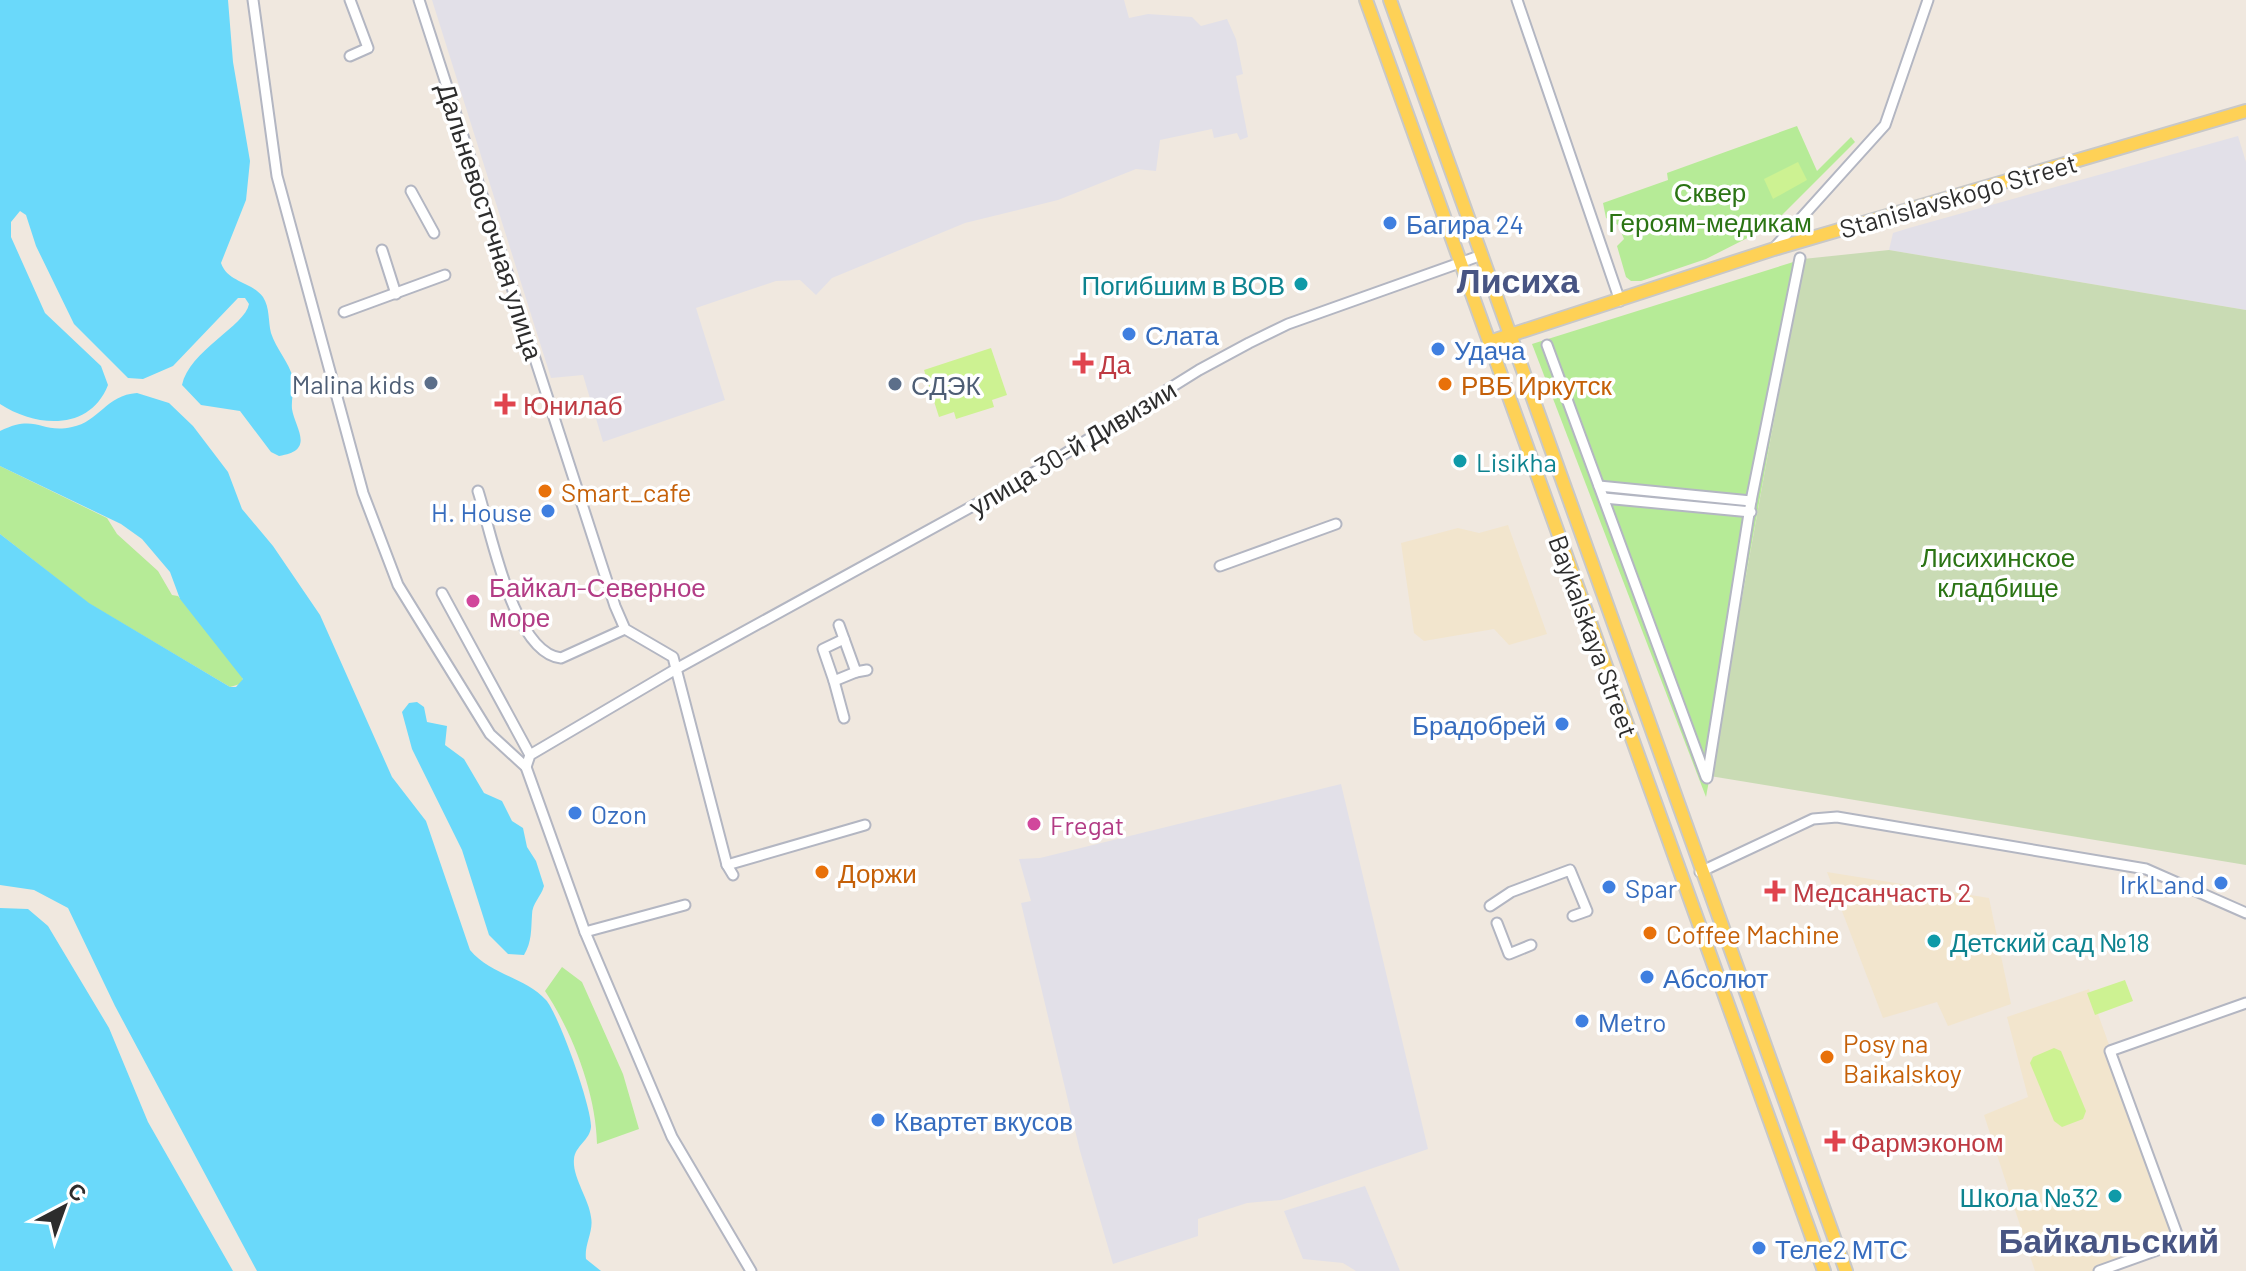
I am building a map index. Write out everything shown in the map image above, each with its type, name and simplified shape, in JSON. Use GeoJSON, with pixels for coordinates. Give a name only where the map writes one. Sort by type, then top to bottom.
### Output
{"type":"FeatureCollection","features":[{"type":"Feature","properties":{"kind":"main road","name":"Baykalskaya Street"},"geometry":{"type":"LineString","coordinates":[[1366,0],[1824,1271]]}},
{"type":"Feature","properties":{"kind":"main road","name":"Baykalskaya Street"},"geometry":{"type":"LineString","coordinates":[[1390,0],[1700,872],[1846,1271]]}},
{"type":"Feature","properties":{"kind":"main road","name":"Stanislavskogo Street"},"geometry":{"type":"LineString","coordinates":[[1489,342],[1774,249],[2246,111]]}},
{"type":"Feature","properties":{"kind":"street"},"geometry":{"type":"LineString","coordinates":[[253,0],[277,176],[363,493],[398,585],[490,734],[526,767],[585,932],[672,1137],[751,1271]]}},
{"type":"Feature","properties":{"kind":"street"},"geometry":{"type":"LineString","coordinates":[[350,0],[368,48],[350,56]]}},
{"type":"Feature","properties":{"kind":"street","name":"Дальневосточная улица"},"geometry":{"type":"LineString","coordinates":[[419,0],[625,629]]}},
{"type":"Feature","properties":{"kind":"street"},"geometry":{"type":"LineString","coordinates":[[1517,0],[1620,301]]}},
{"type":"Feature","properties":{"kind":"street"},"geometry":{"type":"LineString","coordinates":[[1774,249],[1885,125],[1928,0]]}},
{"type":"Feature","properties":{"kind":"street"},"geometry":{"type":"LineString","coordinates":[[411,191],[434,233]]}},
{"type":"Feature","properties":{"kind":"street"},"geometry":{"type":"LineString","coordinates":[[382,250],[396,294]]}},
{"type":"Feature","properties":{"kind":"street","name":"улица 30-й Дивизии"},"geometry":{"type":"LineString","coordinates":[[530,755],[676,669],[1042,468],[1199,370],[1249,343],[1288,324],[1482,255]]}},
{"type":"Feature","properties":{"kind":"street"},"geometry":{"type":"LineString","coordinates":[[1547,345],[1707,778],[1751,507],[1800,258]]}},
{"type":"Feature","properties":{"kind":"street"},"geometry":{"type":"LineString","coordinates":[[344,312],[445,275]]}},
{"type":"Feature","properties":{"kind":"street"},"geometry":{"type":"LineString","coordinates":[[1599,486],[1751,507]]}},
{"type":"Feature","properties":{"kind":"street"},"geometry":{"type":"LineString","coordinates":[[478,491],[497,558],[524,629],[542,651],[561,658],[625,629],[673,657],[727,865],[733,875]]}},
{"type":"Feature","properties":{"kind":"street"},"geometry":{"type":"LineString","coordinates":[[1604,498],[1751,507]]}},
{"type":"Feature","properties":{"kind":"street"},"geometry":{"type":"LineString","coordinates":[[1220,566],[1336,524]]}},
{"type":"Feature","properties":{"kind":"street"},"geometry":{"type":"LineString","coordinates":[[442,593],[530,755],[526,767]]}},
{"type":"Feature","properties":{"kind":"street"},"geometry":{"type":"LineString","coordinates":[[839,625],[856,672]]}},
{"type":"Feature","properties":{"kind":"street"},"geometry":{"type":"LineString","coordinates":[[844,639],[823,649],[844,718]]}},
{"type":"Feature","properties":{"kind":"street"},"geometry":{"type":"LineString","coordinates":[[834,681],[867,670]]}},
{"type":"Feature","properties":{"kind":"street"},"geometry":{"type":"LineString","coordinates":[[1700,872],[1813,819],[1837,817],[2146,869],[2246,913]]}},
{"type":"Feature","properties":{"kind":"street"},"geometry":{"type":"LineString","coordinates":[[727,865],[865,825]]}},
{"type":"Feature","properties":{"kind":"street"},"geometry":{"type":"LineString","coordinates":[[1490,906],[1511,892],[1570,870],[1587,911],[1573,916]]}},
{"type":"Feature","properties":{"kind":"street"},"geometry":{"type":"LineString","coordinates":[[585,932],[685,905]]}},
{"type":"Feature","properties":{"kind":"street"},"geometry":{"type":"LineString","coordinates":[[1497,923],[1509,954],[1531,945]]}},
{"type":"Feature","properties":{"kind":"street"},"geometry":{"type":"LineString","coordinates":[[2099,1271],[2180,1242],[2110,1051],[2246,1003]]}},
{"type":"Feature","properties":{"kind":"shaded area"},"geometry":{"type":"Polygon","coordinates":[[[432,0],[1124,0],[1129,18],[1148,14],[1192,17],[1201,26],[1227,19],[1236,39],[1243,74],[1236,76],[1248,137],[1240,140],[1237,133],[1214,138],[1212,129],[1160,140],[1156,171],[1136,169],[1058,200],[965,223],[832,278],[816,295],[800,280],[776,281],[696,308],[725,400],[603,442],[583,375],[551,378],[432,0]]]}},
{"type":"Feature","properties":{"kind":"shaded area"},"geometry":{"type":"Polygon","coordinates":[[[2238,136],[2246,162],[2246,310],[1889,250],[1893,233],[2238,136]]]}},
{"type":"Feature","properties":{"kind":"shaded area"},"geometry":{"type":"Polygon","coordinates":[[[1508,525],[1547,634],[1509,645],[1494,629],[1424,641],[1414,633],[1401,543],[1458,528],[1479,533],[1508,525]]]}},
{"type":"Feature","properties":{"kind":"shaded area"},"geometry":{"type":"Polygon","coordinates":[[[1341,784],[1428,1149],[1281,1200],[1247,1203],[1198,1219],[1198,1236],[1113,1264],[1080,1151],[1021,903],[1031,901],[1019,859],[1040,858],[1341,784]]]}},
{"type":"Feature","properties":{"kind":"shaded area"},"geometry":{"type":"Polygon","coordinates":[[[1827,872],[1989,898],[2011,1004],[1948,1026],[1937,1002],[1883,1018],[1827,872]]]}},
{"type":"Feature","properties":{"kind":"shaded area"},"geometry":{"type":"Polygon","coordinates":[[[2089,989],[2180,1242],[2093,1271],[2035,1271],[1984,1115],[2028,1097],[2007,1017],[2089,989]]]}},
{"type":"Feature","properties":{"kind":"shaded area"},"geometry":{"type":"Polygon","coordinates":[[[1365,1186],[1400,1271],[1356,1271],[1343,1263],[1303,1259],[1284,1211],[1365,1186]]]}},
{"type":"Feature","properties":{"kind":"green space","name":"Сквер Героям-медикам"},"geometry":{"type":"Polygon","coordinates":[[[1797,126],[1817,171],[1851,137],[1855,142],[1771,226],[1706,259],[1641,281],[1631,281],[1626,277],[1617,246],[1624,239],[1618,225],[1606,218],[1603,203],[1668,180],[1667,173],[1797,126]]]}},
{"type":"Feature","properties":{"kind":"green space"},"geometry":{"type":"Polygon","coordinates":[[[1798,162],[1807,180],[1773,199],[1764,179],[1798,162]]]}},
{"type":"Feature","properties":{"kind":"green space","name":"Лисихинское кладбище"},"geometry":{"type":"Polygon","coordinates":[[[1889,250],[2246,310],[2246,865],[1710,776],[1803,259],[1889,250]]]}},
{"type":"Feature","properties":{"kind":"green space"},"geometry":{"type":"Polygon","coordinates":[[[1803,259],[1706,797],[1532,344],[1803,259]]]}},
{"type":"Feature","properties":{"kind":"green space"},"geometry":{"type":"Polygon","coordinates":[[[991,348],[1007,395],[992,400],[994,407],[956,419],[954,412],[939,417],[924,370],[991,348]]]}},
{"type":"Feature","properties":{"kind":"green space"},"geometry":{"type":"Polygon","coordinates":[[[0,466],[107,518],[117,534],[158,571],[172,595],[178,596],[238,670],[243,679],[240,684],[230,687],[88,603],[0,534],[0,466]]]}},
{"type":"Feature","properties":{"kind":"green space"},"geometry":{"type":"Polygon","coordinates":[[[562,967],[582,982],[623,1074],[639,1129],[597,1144],[592,1105],[581,1064],[565,1026],[545,991],[562,967]]]}},
{"type":"Feature","properties":{"kind":"green space"},"geometry":{"type":"Polygon","coordinates":[[[2125,980],[2133,1001],[2095,1015],[2087,993],[2125,980]]]}},
{"type":"Feature","properties":{"kind":"green space"},"geometry":{"type":"Polygon","coordinates":[[[2054,1048],[2061,1051],[2086,1111],[2083,1119],[2062,1127],[2054,1121],[2030,1063],[2033,1057],[2054,1048]]]}},
{"type":"Feature","properties":{"kind":"water"},"geometry":{"type":"Polygon","coordinates":[[[0,0],[228,0],[233,62],[250,161],[246,200],[221,263],[224,270],[258,292],[265,301],[271,333],[293,378],[292,409],[300,438],[297,449],[279,456],[271,452],[240,411],[201,405],[182,385],[195,361],[245,312],[249,304],[245,298],[238,298],[173,366],[143,379],[128,378],[74,324],[36,246],[26,215],[20,211],[11,222],[11,237],[45,313],[101,366],[108,385],[89,411],[61,421],[30,418],[0,404],[0,0]]]}},
{"type":"Feature","properties":{"kind":"water"},"geometry":{"type":"Polygon","coordinates":[[[137,393],[169,403],[193,426],[228,472],[242,509],[273,546],[320,615],[392,777],[426,821],[470,950],[488,965],[538,992],[552,1009],[574,1062],[590,1117],[590,1132],[575,1154],[574,1166],[591,1217],[586,1259],[601,1271],[257,1271],[115,1006],[68,908],[34,890],[0,885],[0,534],[89,603],[230,687],[236,687],[243,679],[180,599],[170,572],[142,539],[121,524],[0,466],[0,431],[22,424],[72,427],[89,420],[118,398],[137,393]]]}},
{"type":"Feature","properties":{"kind":"water"},"geometry":{"type":"Polygon","coordinates":[[[417,702],[424,707],[427,722],[447,726],[445,745],[464,759],[484,793],[502,801],[512,821],[523,828],[527,847],[536,861],[544,886],[533,907],[530,940],[524,955],[508,954],[489,935],[462,850],[412,749],[402,712],[409,703],[417,702]]]}},
{"type":"Feature","properties":{"kind":"water"},"geometry":{"type":"Polygon","coordinates":[[[0,908],[28,909],[48,926],[109,1028],[148,1122],[233,1271],[0,1271],[0,908]]]}},
{"type":"Feature","properties":{"kind":"place","name":"Багира 24"},"geometry":{"type":"Point","coordinates":[1390,223]}},
{"type":"Feature","properties":{"kind":"place","name":"Погибшим в ВОВ"},"geometry":{"type":"Point","coordinates":[1301,284]}},
{"type":"Feature","properties":{"kind":"place","name":"Слата"},"geometry":{"type":"Point","coordinates":[1129,334]}},
{"type":"Feature","properties":{"kind":"place","name":"Удача"},"geometry":{"type":"Point","coordinates":[1438,349]}},
{"type":"Feature","properties":{"kind":"place","name":"Да"},"geometry":{"type":"Point","coordinates":[1083,363]}},
{"type":"Feature","properties":{"kind":"place","name":"Malina kids"},"geometry":{"type":"Point","coordinates":[431,383]}},
{"type":"Feature","properties":{"kind":"place","name":"СДЭК"},"geometry":{"type":"Point","coordinates":[895,384]}},
{"type":"Feature","properties":{"kind":"place","name":"РВБ Иркутск"},"geometry":{"type":"Point","coordinates":[1445,384]}},
{"type":"Feature","properties":{"kind":"place","name":"Юнилаб"},"geometry":{"type":"Point","coordinates":[505,404]}},
{"type":"Feature","properties":{"kind":"place","name":"Lisikha"},"geometry":{"type":"Point","coordinates":[1460,461]}},
{"type":"Feature","properties":{"kind":"place","name":"Smart_cafe"},"geometry":{"type":"Point","coordinates":[545,491]}},
{"type":"Feature","properties":{"kind":"place","name":"H. House"},"geometry":{"type":"Point","coordinates":[548,511]}},
{"type":"Feature","properties":{"kind":"place","name":"Байкал-Северное море"},"geometry":{"type":"Point","coordinates":[473,601]}},
{"type":"Feature","properties":{"kind":"place","name":"Брадобрей"},"geometry":{"type":"Point","coordinates":[1562,724]}},
{"type":"Feature","properties":{"kind":"place","name":"Ozon"},"geometry":{"type":"Point","coordinates":[575,813]}},
{"type":"Feature","properties":{"kind":"place","name":"Fregat"},"geometry":{"type":"Point","coordinates":[1034,824]}},
{"type":"Feature","properties":{"kind":"place","name":"Доржи"},"geometry":{"type":"Point","coordinates":[822,872]}},
{"type":"Feature","properties":{"kind":"place","name":"IrkLand"},"geometry":{"type":"Point","coordinates":[2221,883]}},
{"type":"Feature","properties":{"kind":"place","name":"Spar"},"geometry":{"type":"Point","coordinates":[1609,887]}},
{"type":"Feature","properties":{"kind":"place","name":"Медсанчасть 2"},"geometry":{"type":"Point","coordinates":[1775,891]}},
{"type":"Feature","properties":{"kind":"place","name":"Coffee Machine"},"geometry":{"type":"Point","coordinates":[1650,933]}},
{"type":"Feature","properties":{"kind":"place","name":"Детский сад №18"},"geometry":{"type":"Point","coordinates":[1934,941]}},
{"type":"Feature","properties":{"kind":"place","name":"Абсолют"},"geometry":{"type":"Point","coordinates":[1647,977]}},
{"type":"Feature","properties":{"kind":"place","name":"Мetro"},"geometry":{"type":"Point","coordinates":[1582,1021]}},
{"type":"Feature","properties":{"kind":"place","name":"Posy na Baikalskoy"},"geometry":{"type":"Point","coordinates":[1827,1057]}},
{"type":"Feature","properties":{"kind":"place","name":"Квартет вкусов"},"geometry":{"type":"Point","coordinates":[878,1120]}},
{"type":"Feature","properties":{"kind":"place","name":"Фармэконом"},"geometry":{"type":"Point","coordinates":[1835,1141]}},
{"type":"Feature","properties":{"kind":"place","name":"Школа №32"},"geometry":{"type":"Point","coordinates":[2115,1196]}},
{"type":"Feature","properties":{"kind":"place","name":"Теле2 МТС"},"geometry":{"type":"Point","coordinates":[1759,1248]}},
{"type":"Feature","properties":{"kind":"district","name":"Лисиха"},"geometry":{"type":"Point","coordinates":[1518,279]}},
{"type":"Feature","properties":{"kind":"district","name":"Байкальский"},"geometry":{"type":"Point","coordinates":[2109,1239]}}]}
